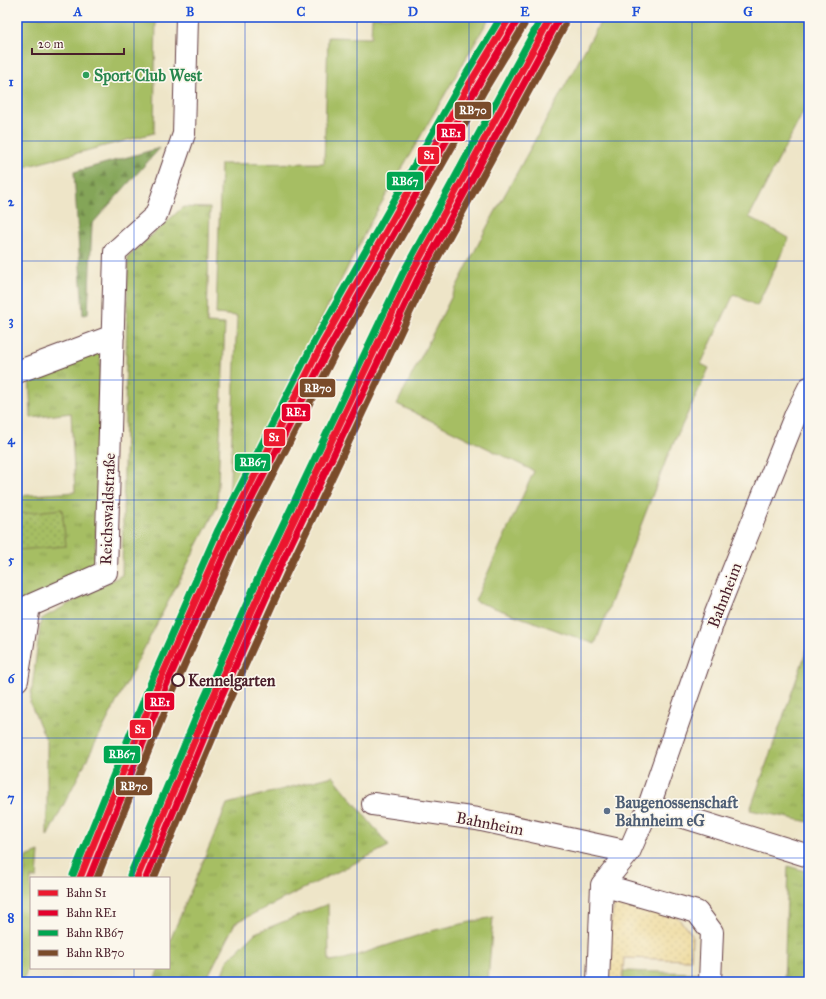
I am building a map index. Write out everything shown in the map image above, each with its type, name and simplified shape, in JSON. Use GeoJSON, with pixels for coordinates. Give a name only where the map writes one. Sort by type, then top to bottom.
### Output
{"type":"FeatureCollection","features":[{"type":"Feature","properties":{"kind":"street","name":"Reichswaldstraße"},"geometry":{"type":"LineString","coordinates":[[17,680],[29,606],[106,572],[115,252],[156,215],[184,134],[187,17]]}},
{"type":"Feature","properties":{"kind":"street"},"geometry":{"type":"LineString","coordinates":[[17,372],[112,336]]}},
{"type":"Feature","properties":{"kind":"street","name":"Bahnheim"},"geometry":{"type":"LineString","coordinates":[[602,885],[629,852],[649,806],[716,613],[796,414],[809,388]]}},
{"type":"Feature","properties":{"kind":"street","name":"Bahnheim"},"geometry":{"type":"LineString","coordinates":[[374,804],[477,820],[629,852]]}},
{"type":"Feature","properties":{"kind":"street"},"geometry":{"type":"LineString","coordinates":[[649,806],[809,856]]}},
{"type":"Feature","properties":{"kind":"street"},"geometry":{"type":"LineString","coordinates":[[598,982],[602,885],[697,912],[712,932],[710,982]]}},
{"type":"Feature","properties":{"kind":"green space","name":"Sport Club West"},"geometry":{"type":"Polygon","coordinates":[[[17,17],[156,17],[154,133],[17,169],[17,17]]]}},
{"type":"Feature","properties":{"kind":"green space"},"geometry":{"type":"Polygon","coordinates":[[[372,17],[490,17],[370,223],[229,502],[237,316],[216,314],[221,164],[324,163],[328,37],[371,38],[372,17]]]}},
{"type":"Feature","properties":{"kind":"green space"},"geometry":{"type":"Polygon","coordinates":[[[603,17],[809,17],[809,101],[749,217],[789,238],[757,306],[734,294],[701,364],[709,368],[668,455],[595,644],[475,601],[534,471],[397,404],[488,225],[603,17]]]}},
{"type":"Feature","properties":{"kind":"green space"},"geometry":{"type":"Polygon","coordinates":[[[160,148],[92,224],[88,314],[83,315],[74,172],[160,148]]]}},
{"type":"Feature","properties":{"kind":"green space"},"geometry":{"type":"Polygon","coordinates":[[[183,207],[210,208],[207,323],[225,324],[217,507],[47,837],[47,742],[30,703],[41,619],[122,575],[128,257],[183,207]]]}},
{"type":"Feature","properties":{"kind":"green space"},"geometry":{"type":"Polygon","coordinates":[[[101,350],[95,564],[17,618],[17,496],[75,492],[71,413],[31,418],[29,374],[101,350]]]}},
{"type":"Feature","properties":{"kind":"green space"},"geometry":{"type":"Polygon","coordinates":[[[62,509],[66,546],[17,550],[17,514],[62,509]]]}},
{"type":"Feature","properties":{"kind":"green space"},"geometry":{"type":"Polygon","coordinates":[[[809,644],[809,822],[750,810],[809,644]]]}},
{"type":"Feature","properties":{"kind":"green space"},"geometry":{"type":"Polygon","coordinates":[[[333,776],[389,846],[235,923],[205,982],[153,982],[159,969],[170,969],[170,941],[227,804],[333,776]]]}},
{"type":"Feature","properties":{"kind":"green space"},"geometry":{"type":"Polygon","coordinates":[[[39,852],[37,877],[30,877],[30,964],[22,982],[17,982],[17,882],[24,880],[26,857],[39,852]]]}},
{"type":"Feature","properties":{"kind":"green space"},"geometry":{"type":"Polygon","coordinates":[[[788,866],[809,872],[809,982],[784,982],[788,866]]]}},
{"type":"Feature","properties":{"kind":"green space"},"geometry":{"type":"Polygon","coordinates":[[[328,904],[329,961],[345,959],[435,930],[493,917],[488,982],[219,982],[227,961],[255,933],[328,904]]]}},
{"type":"Feature","properties":{"kind":"green space"},"geometry":{"type":"Polygon","coordinates":[[[623,971],[698,973],[697,982],[623,982],[623,971]]]}},
{"type":"Feature","properties":{"kind":"sand"},"geometry":{"type":"Polygon","coordinates":[[[615,900],[677,917],[692,934],[691,960],[624,958],[622,982],[603,982],[604,960],[615,900]]]}},
{"type":"Feature","properties":{"kind":"rail line","name":"RB67"},"geometry":{"type":"LineString","coordinates":[[73,875],[151,682],[218,530],[315,340],[463,79],[501,17]]}},
{"type":"Feature","properties":{"kind":"rail line","name":"S1"},"geometry":{"type":"LineString","coordinates":[[80,877],[158,685],[225,534],[322,344],[470,83],[510,17]]}},
{"type":"Feature","properties":{"kind":"rail line","name":"RB67"},"geometry":{"type":"LineString","coordinates":[[130,875],[199,710],[264,565],[403,273],[542,17]]}},
{"type":"Feature","properties":{"kind":"rail line","name":"S1"},"geometry":{"type":"LineString","coordinates":[[137,877],[206,713],[271,568],[410,276],[551,17]]}},
{"type":"Feature","properties":{"kind":"rail line","name":"RE1"},"geometry":{"type":"LineString","coordinates":[[89,877],[165,688],[232,537],[329,348],[477,87],[517,21]]}},
{"type":"Feature","properties":{"kind":"rail line","name":"RE1"},"geometry":{"type":"LineString","coordinates":[[146,877],[213,716],[278,571],[417,280],[558,21]]}},
{"type":"Feature","properties":{"kind":"rail line","name":"RB70"},"geometry":{"type":"LineString","coordinates":[[97,877],[173,691],[239,541],[336,352],[484,91],[524,25]]}},
{"type":"Feature","properties":{"kind":"rail line","name":"RB70"},"geometry":{"type":"LineString","coordinates":[[154,877],[221,719],[286,575],[424,283],[565,25]]}},
{"type":"Feature","properties":{"kind":"place","name":"Sport Club West"},"geometry":{"type":"Point","coordinates":[86,75]}},
{"type":"Feature","properties":{"kind":"place","name":"Kennelgarten"},"geometry":{"type":"Point","coordinates":[178,680]}},
{"type":"Feature","properties":{"kind":"place","name":"Baugenossenschaft Bahnheim eG"},"geometry":{"type":"Point","coordinates":[607,811]}}]}
